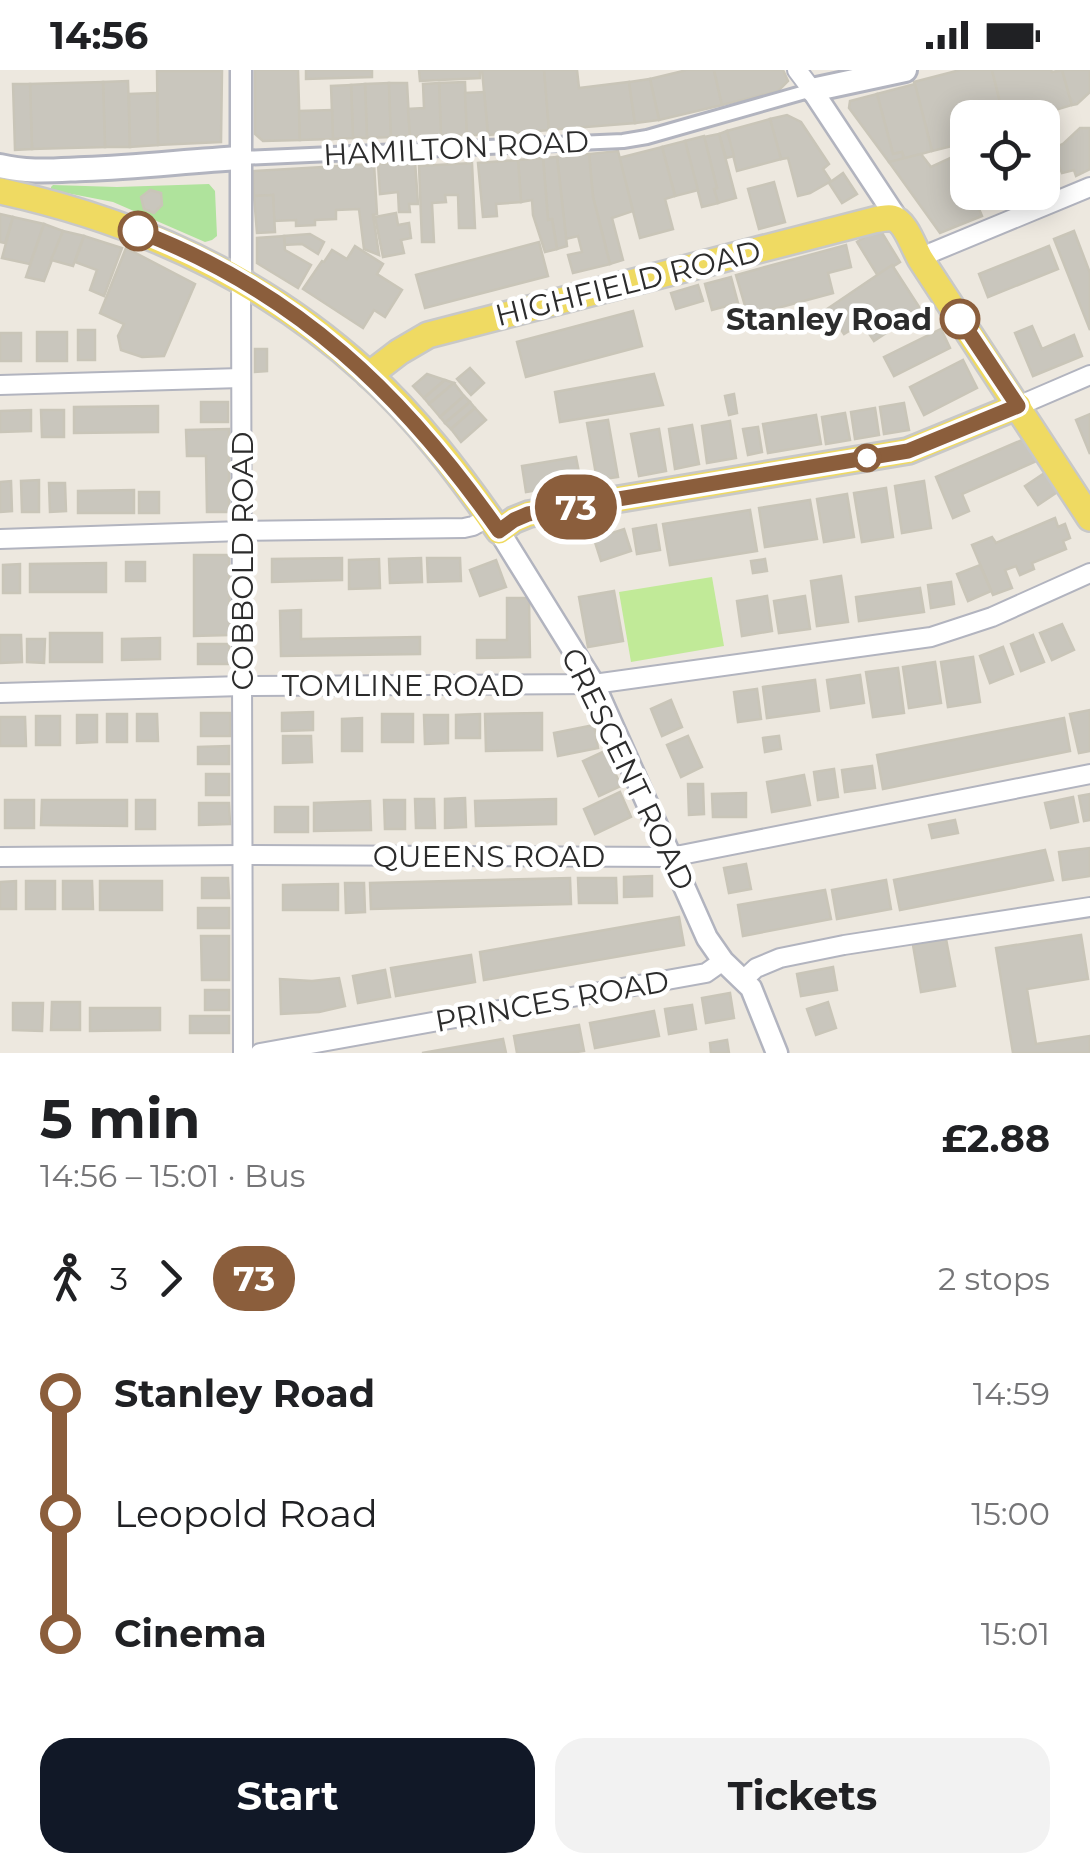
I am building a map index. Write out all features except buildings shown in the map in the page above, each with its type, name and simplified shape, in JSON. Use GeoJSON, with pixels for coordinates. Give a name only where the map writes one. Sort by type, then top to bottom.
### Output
{"type":"FeatureCollection","features":[{"type":"Feature","properties":{"kind":"main road","name":"HAMILTON ROAD"},"geometry":{"type":"LineString","coordinates":[[812,90],[905,70]]}},
{"type":"Feature","properties":{"kind":"main road","name":"HAMILTON ROAD"},"geometry":{"type":"LineString","coordinates":[[0,166],[30,171],[241,158]]}},
{"type":"Feature","properties":{"kind":"main road"},"geometry":{"type":"LineString","coordinates":[[0,191],[68,208],[162,240],[241,282]]}},
{"type":"Feature","properties":{"kind":"main road","name":"HIGHFIELD ROAD"},"geometry":{"type":"LineString","coordinates":[[369,375],[428,335],[874,220],[898,220]]}},
{"type":"Feature","properties":{"kind":"main road"},"geometry":{"type":"LineString","coordinates":[[898,220],[920,260],[1090,518]]}},
{"type":"Feature","properties":{"kind":"main road","name":"CRESCENT ROAD"},"geometry":{"type":"LineString","coordinates":[[241,282],[313,328],[369,375],[460,476],[494,524]]}},
{"type":"Feature","properties":{"kind":"main road"},"geometry":{"type":"LineString","coordinates":[[494,524],[528,514],[908,451],[1018,406]]}},
{"type":"Feature","properties":{"kind":"street","name":"COBBOLD ROAD"},"geometry":{"type":"LineString","coordinates":[[241,70],[244,1053]]}},
{"type":"Feature","properties":{"kind":"street"},"geometry":{"type":"LineString","coordinates":[[798,70],[898,220]]}},
{"type":"Feature","properties":{"kind":"street","name":"HAMILTON ROAD"},"geometry":{"type":"LineString","coordinates":[[241,158],[624,141],[812,90]]}},
{"type":"Feature","properties":{"kind":"street"},"geometry":{"type":"LineString","coordinates":[[920,260],[1090,187]]}},
{"type":"Feature","properties":{"kind":"street"},"geometry":{"type":"LineString","coordinates":[[1018,406],[1090,375]]}},
{"type":"Feature","properties":{"kind":"street"},"geometry":{"type":"LineString","coordinates":[[0,385],[242,378]]}},
{"type":"Feature","properties":{"kind":"street"},"geometry":{"type":"LineString","coordinates":[[0,539],[464,528],[494,524]]}},
{"type":"Feature","properties":{"kind":"street","name":"CRESCENT ROAD"},"geometry":{"type":"LineString","coordinates":[[494,524],[594,684],[707,938],[756,997],[777,1053]]}},
{"type":"Feature","properties":{"kind":"street","name":"TOMLINE ROAD"},"geometry":{"type":"LineString","coordinates":[[0,693],[242,686],[594,684],[931,637],[992,617],[1090,573]]}},
{"type":"Feature","properties":{"kind":"street","name":"QUEENS ROAD"},"geometry":{"type":"LineString","coordinates":[[0,857],[672,857],[1090,774]]}},
{"type":"Feature","properties":{"kind":"street"},"geometry":{"type":"LineString","coordinates":[[743,980],[756,968],[780,958],[1090,907]]}},
{"type":"Feature","properties":{"kind":"street","name":"PRINCES ROAD"},"geometry":{"type":"LineString","coordinates":[[260,1053],[679,978],[710,971],[723,960]]}},
{"type":"Feature","properties":{"kind":"green space"},"geometry":{"type":"Polygon","coordinates":[[[209,184],[215,191],[217,236],[205,242],[113,202],[51,190],[53,185],[209,184]]]}},
{"type":"Feature","properties":{"kind":"green space"},"geometry":{"type":"Polygon","coordinates":[[[712,577],[724,646],[631,662],[619,592],[712,577]]]}},
{"type":"Feature","properties":{"kind":"bus line","name":"73"},"geometry":{"type":"LineString","coordinates":[[138,231],[275,301],[330,341],[414,423],[460,476],[499,531],[528,514],[908,451],[1018,406],[960,319]]}},
{"type":"Feature","properties":{"kind":"place","name":"Stanley Road"},"geometry":{"type":"Point","coordinates":[960,319]}}]}
